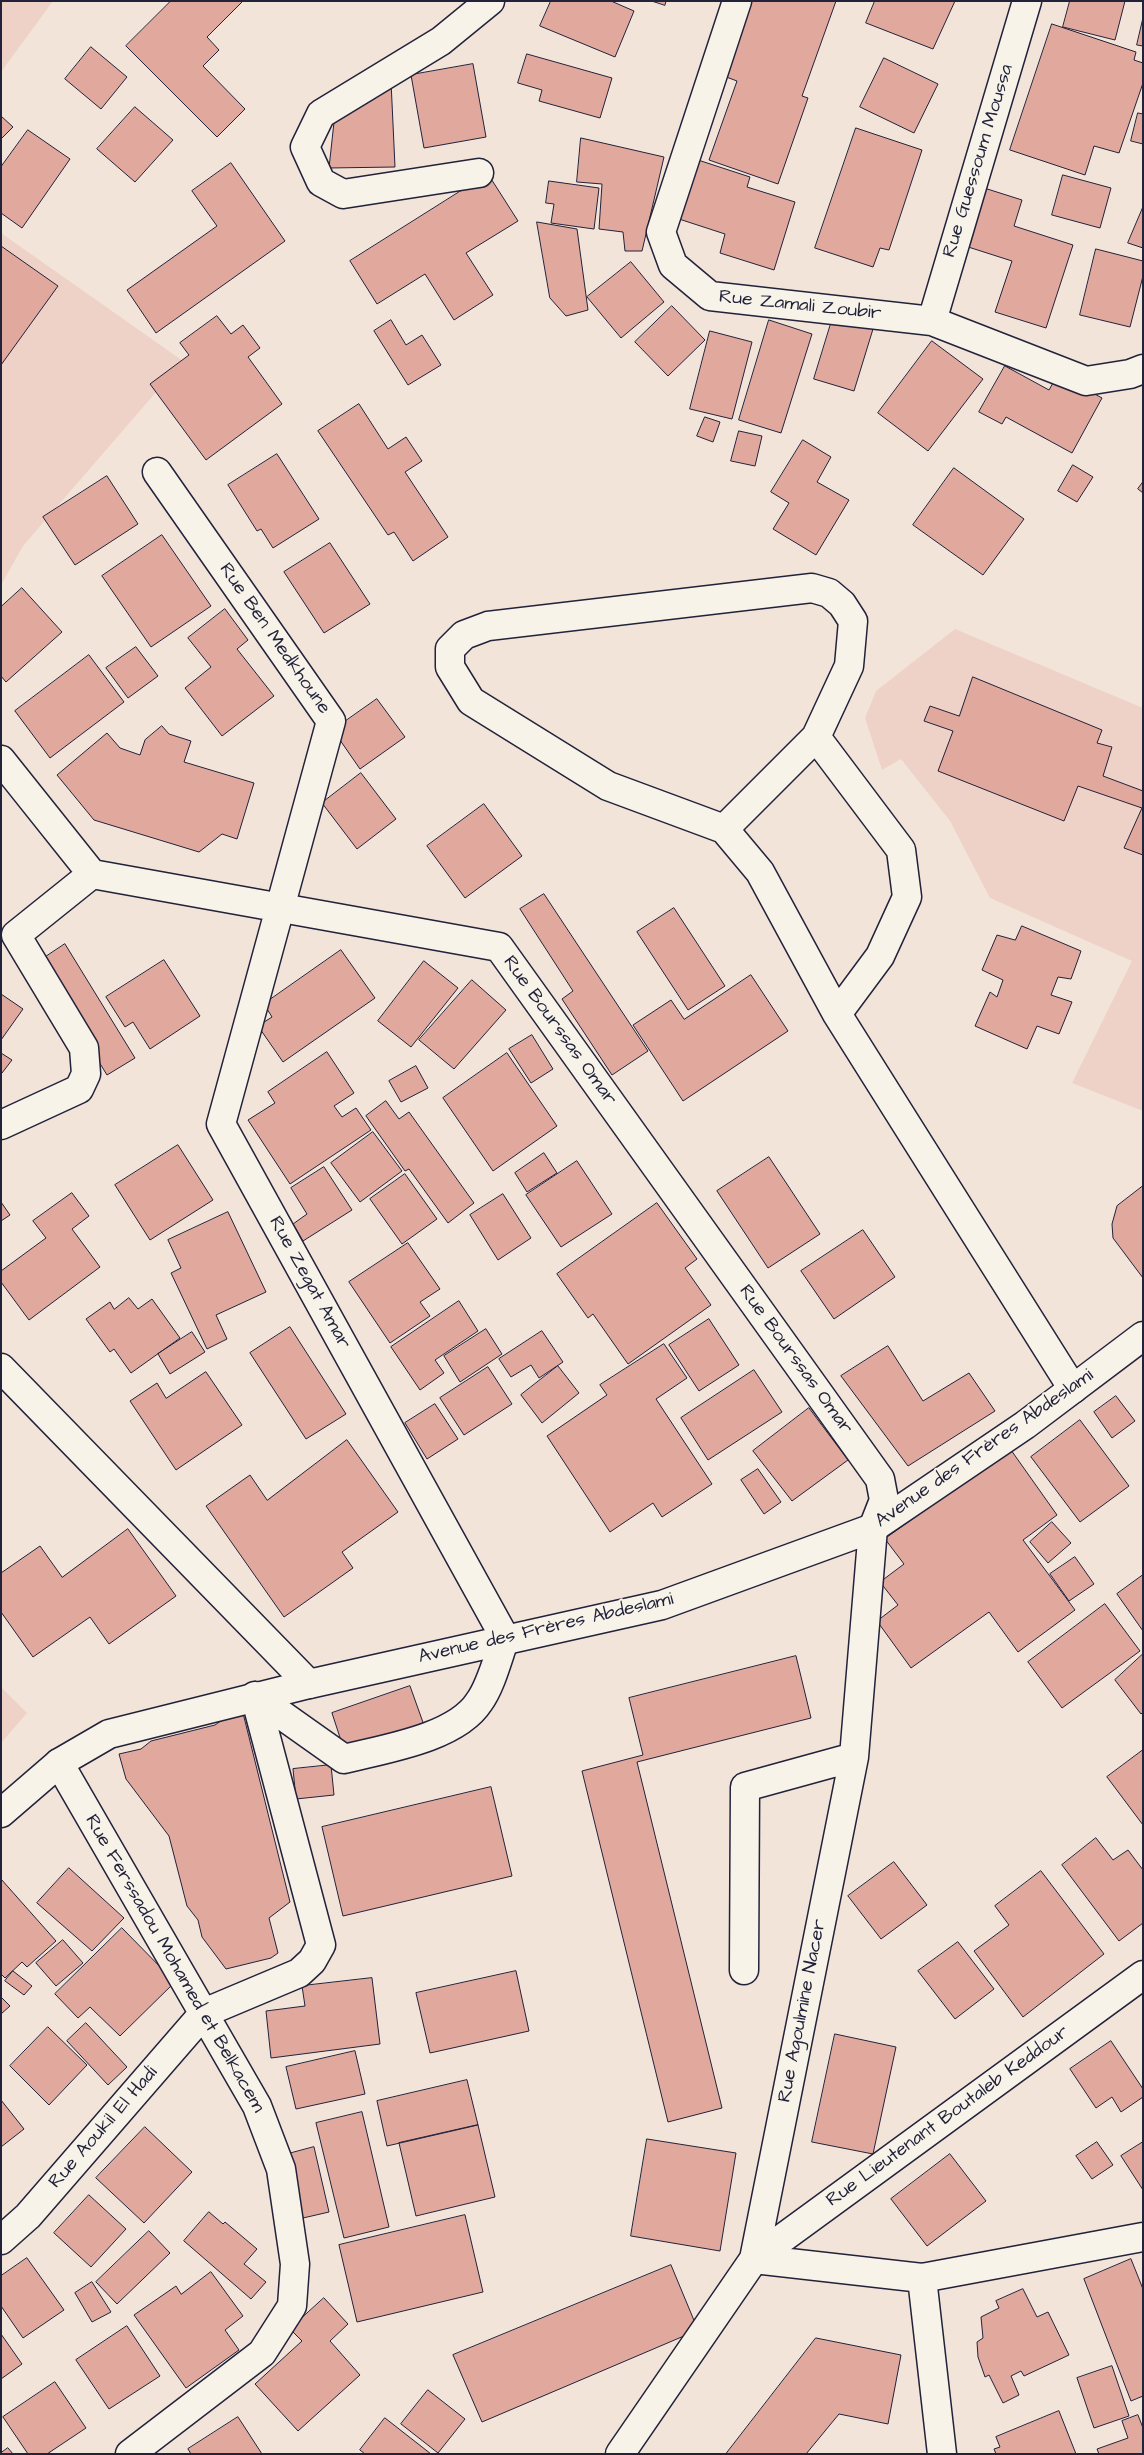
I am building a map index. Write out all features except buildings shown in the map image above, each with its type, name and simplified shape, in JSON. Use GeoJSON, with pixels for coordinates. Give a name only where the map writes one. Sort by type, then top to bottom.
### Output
{"type":"FeatureCollection","features":[{"type":"Feature","properties":{"kind":"street"},"geometry":{"type":"LineString","coordinates":[[478,173],[343,194],[321,182],[305,147],[321,114],[441,40],[490,1]]}},
{"type":"Feature","properties":{"kind":"street","name":"Rue Zamali Zoubir"},"geometry":{"type":"LineString","coordinates":[[737,1],[661,232],[673,265],[710,296],[932,321],[1086,382],[1130,374],[1143,369]]}},
{"type":"Feature","properties":{"kind":"street","name":"Rue Guessoum Moussa"},"geometry":{"type":"LineString","coordinates":[[932,321],[1027,1]]}},
{"type":"Feature","properties":{"kind":"street","name":"Rue Ben Medkhoune"},"geometry":{"type":"LineString","coordinates":[[157,472],[331,721],[282,908]]}},
{"type":"Feature","properties":{"kind":"street"},"geometry":{"type":"LineString","coordinates":[[724,829],[816,737],[850,666],[853,621],[842,604],[829,593],[812,588],[488,626],[464,635],[450,649],[450,667],[470,701],[608,786],[724,829],[760,872],[837,1014],[1073,1389]]}},
{"type":"Feature","properties":{"kind":"street"},"geometry":{"type":"LineString","coordinates":[[816,737],[901,850],[907,897],[880,956],[837,1014]]}},
{"type":"Feature","properties":{"kind":"street"},"geometry":{"type":"LineString","coordinates":[[1,760],[92,874],[16,935],[84,1048],[86,1074],[79,1089],[1,1125]]}},
{"type":"Feature","properties":{"kind":"street","name":"Rue Bourssas Omar"},"geometry":{"type":"LineString","coordinates":[[92,874],[499,947],[880,1479],[884,1500],[874,1528]]}},
{"type":"Feature","properties":{"kind":"street","name":"Rue Zegat Amar"},"geometry":{"type":"LineString","coordinates":[[282,908],[221,1124],[505,1638]]}},
{"type":"Feature","properties":{"kind":"street","name":"Avenue des Frères Abdeslami"},"geometry":{"type":"LineString","coordinates":[[1,1813],[59,1763],[109,1734],[256,1696],[505,1638],[662,1605],[874,1528],[1025,1425],[1143,1336]]}},
{"type":"Feature","properties":{"kind":"street"},"geometry":{"type":"LineString","coordinates":[[1,1368],[309,1684]]}},
{"type":"Feature","properties":{"kind":"street","name":"Rue Agoulmine Nacer"},"geometry":{"type":"LineString","coordinates":[[620,2454],[754,2259],[854,1757],[874,1528]]}},
{"type":"Feature","properties":{"kind":"street"},"geometry":{"type":"LineString","coordinates":[[256,1696],[344,1759],[427,1737],[466,1718],[480,1702],[505,1638]]}},
{"type":"Feature","properties":{"kind":"street"},"geometry":{"type":"LineString","coordinates":[[204,2013],[299,1973],[312,1961],[321,1945],[256,1696]]}},
{"type":"Feature","properties":{"kind":"street"},"geometry":{"type":"LineString","coordinates":[[744,1970],[745,1787],[854,1757]]}},
{"type":"Feature","properties":{"kind":"street","name":"Rue Ferssadou Mohamed et Belkacem"},"geometry":{"type":"LineString","coordinates":[[59,1763],[257,2106],[281,2169],[295,2264],[292,2306],[262,2352],[130,2454]]}},
{"type":"Feature","properties":{"kind":"street","name":"Rue Lieutenant Boutaleb Keddour"},"geometry":{"type":"LineString","coordinates":[[754,2259],[1143,1976]]}},
{"type":"Feature","properties":{"kind":"street","name":"Rue Aoukil El Hadi"},"geometry":{"type":"LineString","coordinates":[[1,2240],[28,2216],[204,2013]]}},
{"type":"Feature","properties":{"kind":"street"},"geometry":{"type":"LineString","coordinates":[[754,2259],[922,2278],[1143,2237]]}},
{"type":"Feature","properties":{"kind":"street"},"geometry":{"type":"LineString","coordinates":[[922,2278],[942,2454]]}},
{"type":"Feature","properties":{"kind":"shaded area"},"geometry":{"type":"Polygon","coordinates":[[[1,1],[53,1],[1,72],[1,1]]]}},
{"type":"Feature","properties":{"kind":"shaded area"},"geometry":{"type":"Polygon","coordinates":[[[1,233],[183,361],[23,546],[1,585],[1,233]]]}},
{"type":"Feature","properties":{"kind":"shaded area"},"geometry":{"type":"Polygon","coordinates":[[[955,629],[1143,708],[1143,1111],[1072,1083],[1132,961],[990,898],[950,821],[901,759],[882,770],[865,718],[876,691],[955,629]]]}},
{"type":"Feature","properties":{"kind":"shaded area"},"geometry":{"type":"Polygon","coordinates":[[[1,1687],[27,1713],[1,1743],[1,1687]]]}}]}
